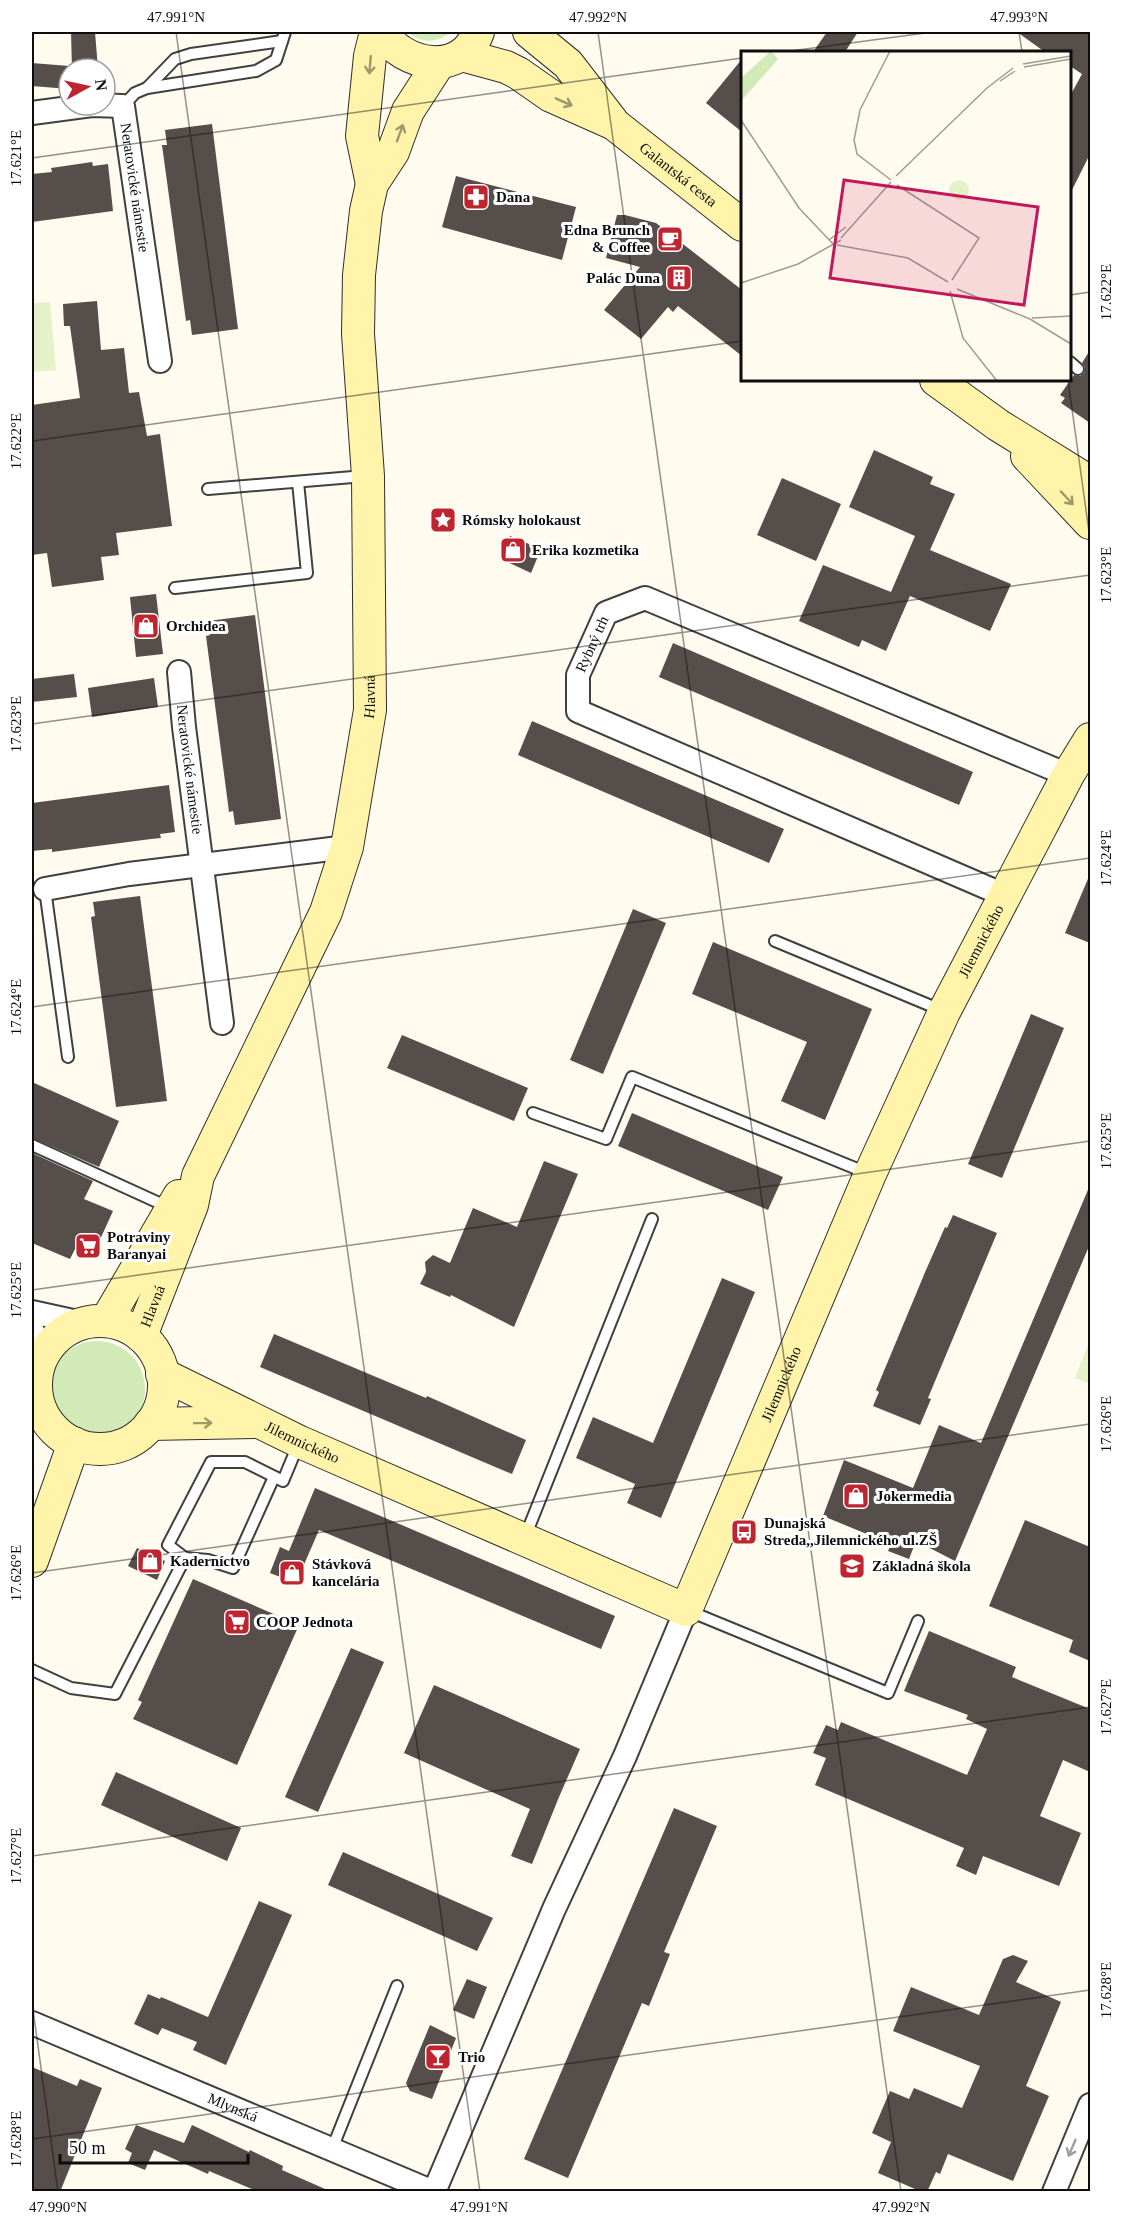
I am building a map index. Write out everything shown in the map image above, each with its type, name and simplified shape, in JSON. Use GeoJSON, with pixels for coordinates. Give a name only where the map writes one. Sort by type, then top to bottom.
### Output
{"type":"FeatureCollection","features":[{"type":"Feature","properties":{"kind":"main road"},"geometry":{"type":"LineString","coordinates":[[372,184],[362,136],[370,56],[376,32]]}},
{"type":"Feature","properties":{"kind":"main road"},"geometry":{"type":"LineString","coordinates":[[382,32],[387,41],[406,56],[424,62],[460,50],[506,67],[551,96],[614,124]]}},
{"type":"Feature","properties":{"kind":"main road"},"geometry":{"type":"LineString","coordinates":[[529,32],[568,64],[614,124]]}},
{"type":"Feature","properties":{"kind":"main road"},"geometry":{"type":"LineString","coordinates":[[372,184],[393,152],[408,111],[460,50]]}},
{"type":"Feature","properties":{"kind":"main road","name":"Galantská cesta"},"geometry":{"type":"LineString","coordinates":[[614,124],[741,224]]}},
{"type":"Feature","properties":{"kind":"main road","name":"Hlavná"},"geometry":{"type":"LineString","coordinates":[[141,1336],[192,1205],[198,1176],[326,912],[347,847],[370,710],[368,476],[358,334],[360,275],[366,211],[372,184]]}},
{"type":"Feature","properties":{"kind":"main road"},"geometry":{"type":"LineString","coordinates":[[937,381],[998,425],[1090,482]]}},
{"type":"Feature","properties":{"kind":"main road"},"geometry":{"type":"LineString","coordinates":[[998,425],[1090,523]]}},
{"type":"Feature","properties":{"kind":"main road","name":"Jilemnického"},"geometry":{"type":"LineString","coordinates":[[162,1374],[300,1442],[686,1610],[870,1174],[944,1012],[1068,775],[1090,739]]}},
{"type":"Feature","properties":{"kind":"main road","name":"Hlavná"},"geometry":{"type":"LineString","coordinates":[[94,1322],[178,1196],[198,1176]]}},
{"type":"Feature","properties":{"kind":"main road"},"geometry":{"type":"LineString","coordinates":[[94,1322],[121,1324],[141,1336],[153,1350],[162,1374],[162,1397],[150,1424],[134,1439],[115,1447],[94,1449],[74,1443],[53,1429],[36,1408],[36,1358],[59,1335],[94,1322]]}},
{"type":"Feature","properties":{"kind":"main road","name":"Jilemnického"},"geometry":{"type":"LineString","coordinates":[[150,1424],[257,1422]]}},
{"type":"Feature","properties":{"kind":"main road"},"geometry":{"type":"LineString","coordinates":[[32,1561],[74,1443]]}},
{"type":"Feature","properties":{"kind":"street","name":"Neratovické námestie"},"geometry":{"type":"LineString","coordinates":[[32,113],[92,105],[123,106],[160,361]]}},
{"type":"Feature","properties":{"kind":"street","name":"Rybný trh"},"geometry":{"type":"LineString","coordinates":[[1004,895],[578,711],[578,675],[606,613],[645,598],[1068,775]]}},
{"type":"Feature","properties":{"kind":"street","name":"Neratovické námestie"},"geometry":{"type":"LineString","coordinates":[[179,672],[222,1023]]}},
{"type":"Feature","properties":{"kind":"street"},"geometry":{"type":"LineString","coordinates":[[45,889],[203,865],[347,847]]}},
{"type":"Feature","properties":{"kind":"street"},"geometry":{"type":"LineString","coordinates":[[32,1312],[94,1322]]}},
{"type":"Feature","properties":{"kind":"street","name":"Mlynská"},"geometry":{"type":"LineString","coordinates":[[32,2023],[434,2192],[554,1909],[625,1756],[686,1610]]}},
{"type":"Feature","properties":{"kind":"street"},"geometry":{"type":"LineString","coordinates":[[1054,2192],[1090,2105]]}},
{"type":"Feature","properties":{"kind":"lane"},"geometry":{"type":"LineString","coordinates":[[123,106],[135,93],[147,88],[256,71],[276,60],[284,36],[175,59],[147,88]]}},
{"type":"Feature","properties":{"kind":"lane"},"geometry":{"type":"LineString","coordinates":[[208,489],[368,476]]}},
{"type":"Feature","properties":{"kind":"lane"},"geometry":{"type":"LineString","coordinates":[[176,588],[307,573],[297,482]]}},
{"type":"Feature","properties":{"kind":"lane"},"geometry":{"type":"LineString","coordinates":[[45,889],[68,1057]]}},
{"type":"Feature","properties":{"kind":"lane"},"geometry":{"type":"LineString","coordinates":[[775,941],[944,1012]]}},
{"type":"Feature","properties":{"kind":"lane"},"geometry":{"type":"LineString","coordinates":[[532,1113],[606,1139],[632,1077],[870,1174]]}},
{"type":"Feature","properties":{"kind":"lane"},"geometry":{"type":"LineString","coordinates":[[32,1145],[171,1209]]}},
{"type":"Feature","properties":{"kind":"lane"},"geometry":{"type":"LineString","coordinates":[[523,1540],[652,1220]]}},
{"type":"Feature","properties":{"kind":"lane"},"geometry":{"type":"LineString","coordinates":[[274,1477],[233,1569],[208,1560],[185,1558],[168,1545],[212,1462],[245,1462],[283,1481],[300,1442]]}},
{"type":"Feature","properties":{"kind":"lane"},"geometry":{"type":"LineString","coordinates":[[32,1670],[71,1688],[115,1694],[185,1558]]}},
{"type":"Feature","properties":{"kind":"lane"},"geometry":{"type":"LineString","coordinates":[[686,1610],[888,1693],[918,1621]]}},
{"type":"Feature","properties":{"kind":"lane"},"geometry":{"type":"LineString","coordinates":[[332,2149],[397,1986]]}},
{"type":"Feature","properties":{"kind":"green space"},"geometry":{"type":"Polygon","coordinates":[[[408,32],[451,32],[446,36],[429,41],[418,39],[408,32]]]}},
{"type":"Feature","properties":{"kind":"green space"},"geometry":{"type":"Polygon","coordinates":[[[50,302],[56,370],[32,372],[32,303],[50,302]]]}},
{"type":"Feature","properties":{"kind":"green space"},"geometry":{"type":"Polygon","coordinates":[[[1090,1340],[1090,1384],[1075,1378],[1090,1340]]]}},
{"type":"Feature","properties":{"kind":"green space"},"geometry":{"type":"Polygon","coordinates":[[[97,1341],[115,1345],[131,1355],[141,1371],[145,1389],[141,1407],[131,1423],[115,1433],[97,1437],[79,1433],[63,1423],[53,1407],[49,1389],[53,1371],[63,1355],[79,1345],[97,1341]]]}},
{"type":"Feature","properties":{"kind":"building"},"geometry":{"type":"Polygon","coordinates":[[[71,32],[95,32],[97,57],[72,57],[71,32]]]}},
{"type":"Feature","properties":{"kind":"building"},"geometry":{"type":"Polygon","coordinates":[[[827,32],[858,32],[846,51],[814,51],[827,32]]]}},
{"type":"Feature","properties":{"kind":"building"},"geometry":{"type":"Polygon","coordinates":[[[1017,32],[1090,32],[1090,154],[1071,192],[1071,94],[1082,74],[1071,67],[1071,51],[1044,51],[1017,32]]]}},
{"type":"Feature","properties":{"kind":"building"},"geometry":{"type":"Polygon","coordinates":[[[741,60],[741,131],[706,103],[741,60]]]}},
{"type":"Feature","properties":{"kind":"building"},"geometry":{"type":"Polygon","coordinates":[[[32,63],[57,65],[57,88],[32,86],[32,63]]]}},
{"type":"Feature","properties":{"kind":"building"},"geometry":{"type":"Polygon","coordinates":[[[212,124],[238,329],[192,335],[190,320],[186,321],[162,145],[167,145],[165,130],[212,124]]]}},
{"type":"Feature","properties":{"kind":"building"},"geometry":{"type":"Polygon","coordinates":[[[92,162],[93,166],[108,164],[113,211],[32,222],[32,174],[52,172],[51,168],[92,162]]]}},
{"type":"Feature","properties":{"kind":"building"},"geometry":{"type":"Polygon","coordinates":[[[456,176],[576,207],[562,260],[442,227],[456,176]]]}},
{"type":"Feature","properties":{"kind":"building","name":"Palác Duna"},"geometry":{"type":"Polygon","coordinates":[[[617,215],[656,223],[741,289],[741,355],[678,306],[673,312],[668,307],[641,339],[604,310],[640,267],[606,258],[617,215]]]}},
{"type":"Feature","properties":{"kind":"building"},"geometry":{"type":"Polygon","coordinates":[[[97,301],[101,350],[124,348],[129,393],[139,392],[147,436],[160,434],[172,526],[116,533],[119,555],[101,557],[104,580],[52,587],[47,553],[32,555],[32,405],[80,398],[70,326],[64,326],[63,304],[97,301]]]}},
{"type":"Feature","properties":{"kind":"building"},"geometry":{"type":"Polygon","coordinates":[[[1090,350],[1090,423],[1061,403],[1065,398],[1060,395],[1074,375],[1080,376],[1084,373],[1085,367],[1082,363],[1090,350]]]}},
{"type":"Feature","properties":{"kind":"building"},"geometry":{"type":"Polygon","coordinates":[[[874,450],[933,477],[930,484],[955,494],[930,550],[1011,584],[990,631],[910,596],[886,651],[862,640],[859,647],[799,621],[823,565],[891,592],[915,536],[849,507],[874,450]]]}},
{"type":"Feature","properties":{"kind":"building"},"geometry":{"type":"Polygon","coordinates":[[[782,478],[841,504],[816,561],[757,535],[782,478]]]}},
{"type":"Feature","properties":{"kind":"building"},"geometry":{"type":"Polygon","coordinates":[[[510,536],[541,549],[531,573],[501,559],[510,536]]]}},
{"type":"Feature","properties":{"kind":"building","name":"Orchidea"},"geometry":{"type":"Polygon","coordinates":[[[156,594],[163,654],[136,657],[130,597],[156,594]]]}},
{"type":"Feature","properties":{"kind":"building"},"geometry":{"type":"Polygon","coordinates":[[[255,615],[281,819],[235,825],[233,811],[229,812],[206,636],[210,635],[208,621],[255,615]]]}},
{"type":"Feature","properties":{"kind":"building"},"geometry":{"type":"Polygon","coordinates":[[[673,643],[973,772],[959,805],[659,677],[673,643]]]}},
{"type":"Feature","properties":{"kind":"building"},"geometry":{"type":"Polygon","coordinates":[[[74,674],[77,697],[32,702],[32,679],[74,674]]]}},
{"type":"Feature","properties":{"kind":"building"},"geometry":{"type":"Polygon","coordinates":[[[154,678],[158,707],[92,717],[88,688],[154,678]]]}},
{"type":"Feature","properties":{"kind":"building"},"geometry":{"type":"Polygon","coordinates":[[[532,721],[784,829],[769,863],[518,755],[532,721]]]}},
{"type":"Feature","properties":{"kind":"building"},"geometry":{"type":"Polygon","coordinates":[[[169,785],[175,832],[160,834],[161,838],[52,852],[52,849],[32,851],[32,803],[169,785]]]}},
{"type":"Feature","properties":{"kind":"building"},"geometry":{"type":"Polygon","coordinates":[[[1090,874],[1090,943],[1065,933],[1090,874]]]}},
{"type":"Feature","properties":{"kind":"building"},"geometry":{"type":"Polygon","coordinates":[[[140,896],[167,1101],[116,1107],[91,917],[95,916],[93,902],[140,896]]]}},
{"type":"Feature","properties":{"kind":"building"},"geometry":{"type":"Polygon","coordinates":[[[633,909],[666,923],[603,1074],[570,1060],[633,909]]]}},
{"type":"Feature","properties":{"kind":"building"},"geometry":{"type":"Polygon","coordinates":[[[713,942],[872,1009],[825,1120],[781,1101],[807,1042],[692,994],[713,942]]]}},
{"type":"Feature","properties":{"kind":"building"},"geometry":{"type":"Polygon","coordinates":[[[1031,1014],[1064,1028],[1002,1178],[968,1164],[1031,1014]]]}},
{"type":"Feature","properties":{"kind":"building"},"geometry":{"type":"Polygon","coordinates":[[[402,1035],[528,1088],[514,1121],[387,1068],[402,1035]]]}},
{"type":"Feature","properties":{"kind":"building"},"geometry":{"type":"Polygon","coordinates":[[[32,1082],[119,1121],[99,1167],[32,1138],[32,1082]]]}},
{"type":"Feature","properties":{"kind":"building"},"geometry":{"type":"Polygon","coordinates":[[[632,1113],[783,1177],[768,1210],[618,1146],[632,1113]]]}},
{"type":"Feature","properties":{"kind":"building"},"geometry":{"type":"Polygon","coordinates":[[[32,1153],[93,1181],[84,1199],[113,1211],[93,1255],[76,1247],[70,1259],[32,1243],[32,1181],[34,1175],[32,1173],[32,1153]]]}},
{"type":"Feature","properties":{"kind":"building"},"geometry":{"type":"Polygon","coordinates":[[[544,1161],[578,1174],[514,1327],[451,1295],[450,1297],[420,1284],[426,1272],[425,1262],[433,1255],[450,1263],[473,1208],[517,1227],[544,1161]]]}},
{"type":"Feature","properties":{"kind":"building"},"geometry":{"type":"Polygon","coordinates":[[[1090,1185],[1090,1244],[955,1561],[916,1541],[909,1559],[888,1551],[891,1544],[823,1516],[844,1460],[913,1488],[939,1425],[981,1443],[1090,1185]]]}},
{"type":"Feature","properties":{"kind":"building"},"geometry":{"type":"Polygon","coordinates":[[[953,1215],[997,1233],[928,1398],[931,1399],[920,1425],[873,1406],[879,1392],[876,1390],[926,1270],[945,1227],[947,1228],[953,1215]]]}},
{"type":"Feature","properties":{"kind":"building"},"geometry":{"type":"Polygon","coordinates":[[[722,1278],[755,1292],[661,1518],[627,1503],[635,1484],[576,1458],[593,1417],[653,1443],[722,1278]]]}},
{"type":"Feature","properties":{"kind":"building"},"geometry":{"type":"Polygon","coordinates":[[[274,1334],[426,1398],[427,1396],[526,1440],[512,1474],[260,1367],[274,1334]]]}},
{"type":"Feature","properties":{"kind":"building"},"geometry":{"type":"Polygon","coordinates":[[[315,1488],[615,1616],[601,1649],[319,1530],[296,1583],[270,1573],[280,1547],[289,1551],[315,1488]]]}},
{"type":"Feature","properties":{"kind":"building"},"geometry":{"type":"Polygon","coordinates":[[[1025,1520],[1090,1547],[1090,1661],[1069,1652],[1073,1640],[989,1606],[1025,1520]]]}},
{"type":"Feature","properties":{"kind":"building"},"geometry":{"type":"Polygon","coordinates":[[[137,1548],[165,1561],[157,1580],[128,1566],[137,1548]]]}},
{"type":"Feature","properties":{"kind":"building"},"geometry":{"type":"Polygon","coordinates":[[[193,1579],[299,1625],[237,1765],[133,1719],[142,1702],[138,1700],[193,1579]]]}},
{"type":"Feature","properties":{"kind":"building"},"geometry":{"type":"Polygon","coordinates":[[[929,1631],[1016,1667],[1012,1677],[1090,1709],[1090,1772],[1063,1760],[1040,1816],[1081,1833],[1059,1886],[983,1856],[976,1875],[956,1866],[964,1848],[815,1785],[826,1758],[813,1753],[826,1725],[838,1730],[841,1722],[967,1775],[987,1729],[966,1719],[968,1715],[904,1691],[929,1631]]]}},
{"type":"Feature","properties":{"kind":"building"},"geometry":{"type":"Polygon","coordinates":[[[351,1648],[384,1662],[318,1812],[285,1797],[351,1648]]]}},
{"type":"Feature","properties":{"kind":"building"},"geometry":{"type":"Polygon","coordinates":[[[434,1685],[580,1749],[532,1864],[511,1856],[530,1809],[404,1753],[434,1685]]]}},
{"type":"Feature","properties":{"kind":"building"},"geometry":{"type":"Polygon","coordinates":[[[116,1772],[241,1828],[227,1861],[101,1805],[116,1772]]]}},
{"type":"Feature","properties":{"kind":"building"},"geometry":{"type":"Polygon","coordinates":[[[674,1808],[717,1826],[664,1952],[670,1954],[649,2006],[642,2003],[568,2178],[524,2159],[674,1808]]]}},
{"type":"Feature","properties":{"kind":"building"},"geometry":{"type":"Polygon","coordinates":[[[343,1852],[493,1918],[477,1951],[328,1885],[343,1852]]]}},
{"type":"Feature","properties":{"kind":"building"},"geometry":{"type":"Polygon","coordinates":[[[259,1901],[292,1915],[226,2065],[193,2050],[197,2042],[162,2028],[158,2035],[134,2024],[148,1994],[160,1999],[161,1997],[208,2017],[259,1901]]]}},
{"type":"Feature","properties":{"kind":"building"},"geometry":{"type":"Polygon","coordinates":[[[1013,1955],[1028,1961],[1016,1982],[1061,2002],[1026,2086],[1049,2096],[1013,2181],[948,2154],[940,2174],[936,2172],[927,2192],[922,2192],[878,2173],[891,2142],[872,2133],[890,2091],[909,2099],[914,2088],[962,2108],[980,2066],[893,2031],[911,1987],[979,2015],[1003,1959],[1013,1955]]]}},
{"type":"Feature","properties":{"kind":"building"},"geometry":{"type":"Polygon","coordinates":[[[467,1979],[487,1987],[474,2019],[453,2010],[467,1979]]]}},
{"type":"Feature","properties":{"kind":"building"},"geometry":{"type":"Polygon","coordinates":[[[430,2025],[456,2038],[432,2099],[410,2091],[406,2083],[430,2025]]]}},
{"type":"Feature","properties":{"kind":"building"},"geometry":{"type":"Polygon","coordinates":[[[32,2067],[77,2086],[80,2079],[102,2088],[60,2192],[32,2192],[32,2067]]]}},
{"type":"Feature","properties":{"kind":"building"},"geometry":{"type":"Polygon","coordinates":[[[136,2125],[184,2143],[192,2125],[249,2152],[250,2150],[283,2166],[282,2170],[332,2192],[259,2192],[209,2171],[208,2174],[154,2150],[145,2170],[128,2163],[132,2153],[125,2149],[136,2125]]]}},
{"type":"Feature","properties":{"kind":"place","name":"Dana"},"geometry":{"type":"Point","coordinates":[476,197]}},
{"type":"Feature","properties":{"kind":"place","name":"Edna Brunch & Coffee"},"geometry":{"type":"Point","coordinates":[670,239]}},
{"type":"Feature","properties":{"kind":"place","name":"Palác Duna"},"geometry":{"type":"Point","coordinates":[679,278]}},
{"type":"Feature","properties":{"kind":"place","name":"Rómsky holokaust"},"geometry":{"type":"Point","coordinates":[443,520]}},
{"type":"Feature","properties":{"kind":"place","name":"Erika kozmetika"},"geometry":{"type":"Point","coordinates":[513,550]}},
{"type":"Feature","properties":{"kind":"place","name":"Orchidea"},"geometry":{"type":"Point","coordinates":[146,626]}},
{"type":"Feature","properties":{"kind":"place","name":"Potraviny Baranyai"},"geometry":{"type":"Point","coordinates":[88,1246]}},
{"type":"Feature","properties":{"kind":"place","name":"Jokermedia"},"geometry":{"type":"Point","coordinates":[856,1496]}},
{"type":"Feature","properties":{"kind":"place","name":"Dunajská Streda,,Jilemnického ul.ZŠ"},"geometry":{"type":"Point","coordinates":[744,1532]}},
{"type":"Feature","properties":{"kind":"place","name":"Kaderníctvo"},"geometry":{"type":"Point","coordinates":[150,1561]}},
{"type":"Feature","properties":{"kind":"place","name":"Základná škola"},"geometry":{"type":"Point","coordinates":[852,1566]}},
{"type":"Feature","properties":{"kind":"place","name":"Stávková kancelária"},"geometry":{"type":"Point","coordinates":[292,1573]}},
{"type":"Feature","properties":{"kind":"place","name":"COOP Jednota"},"geometry":{"type":"Point","coordinates":[237,1622]}},
{"type":"Feature","properties":{"kind":"place","name":"Trio"},"geometry":{"type":"Point","coordinates":[438,2057]}}]}
